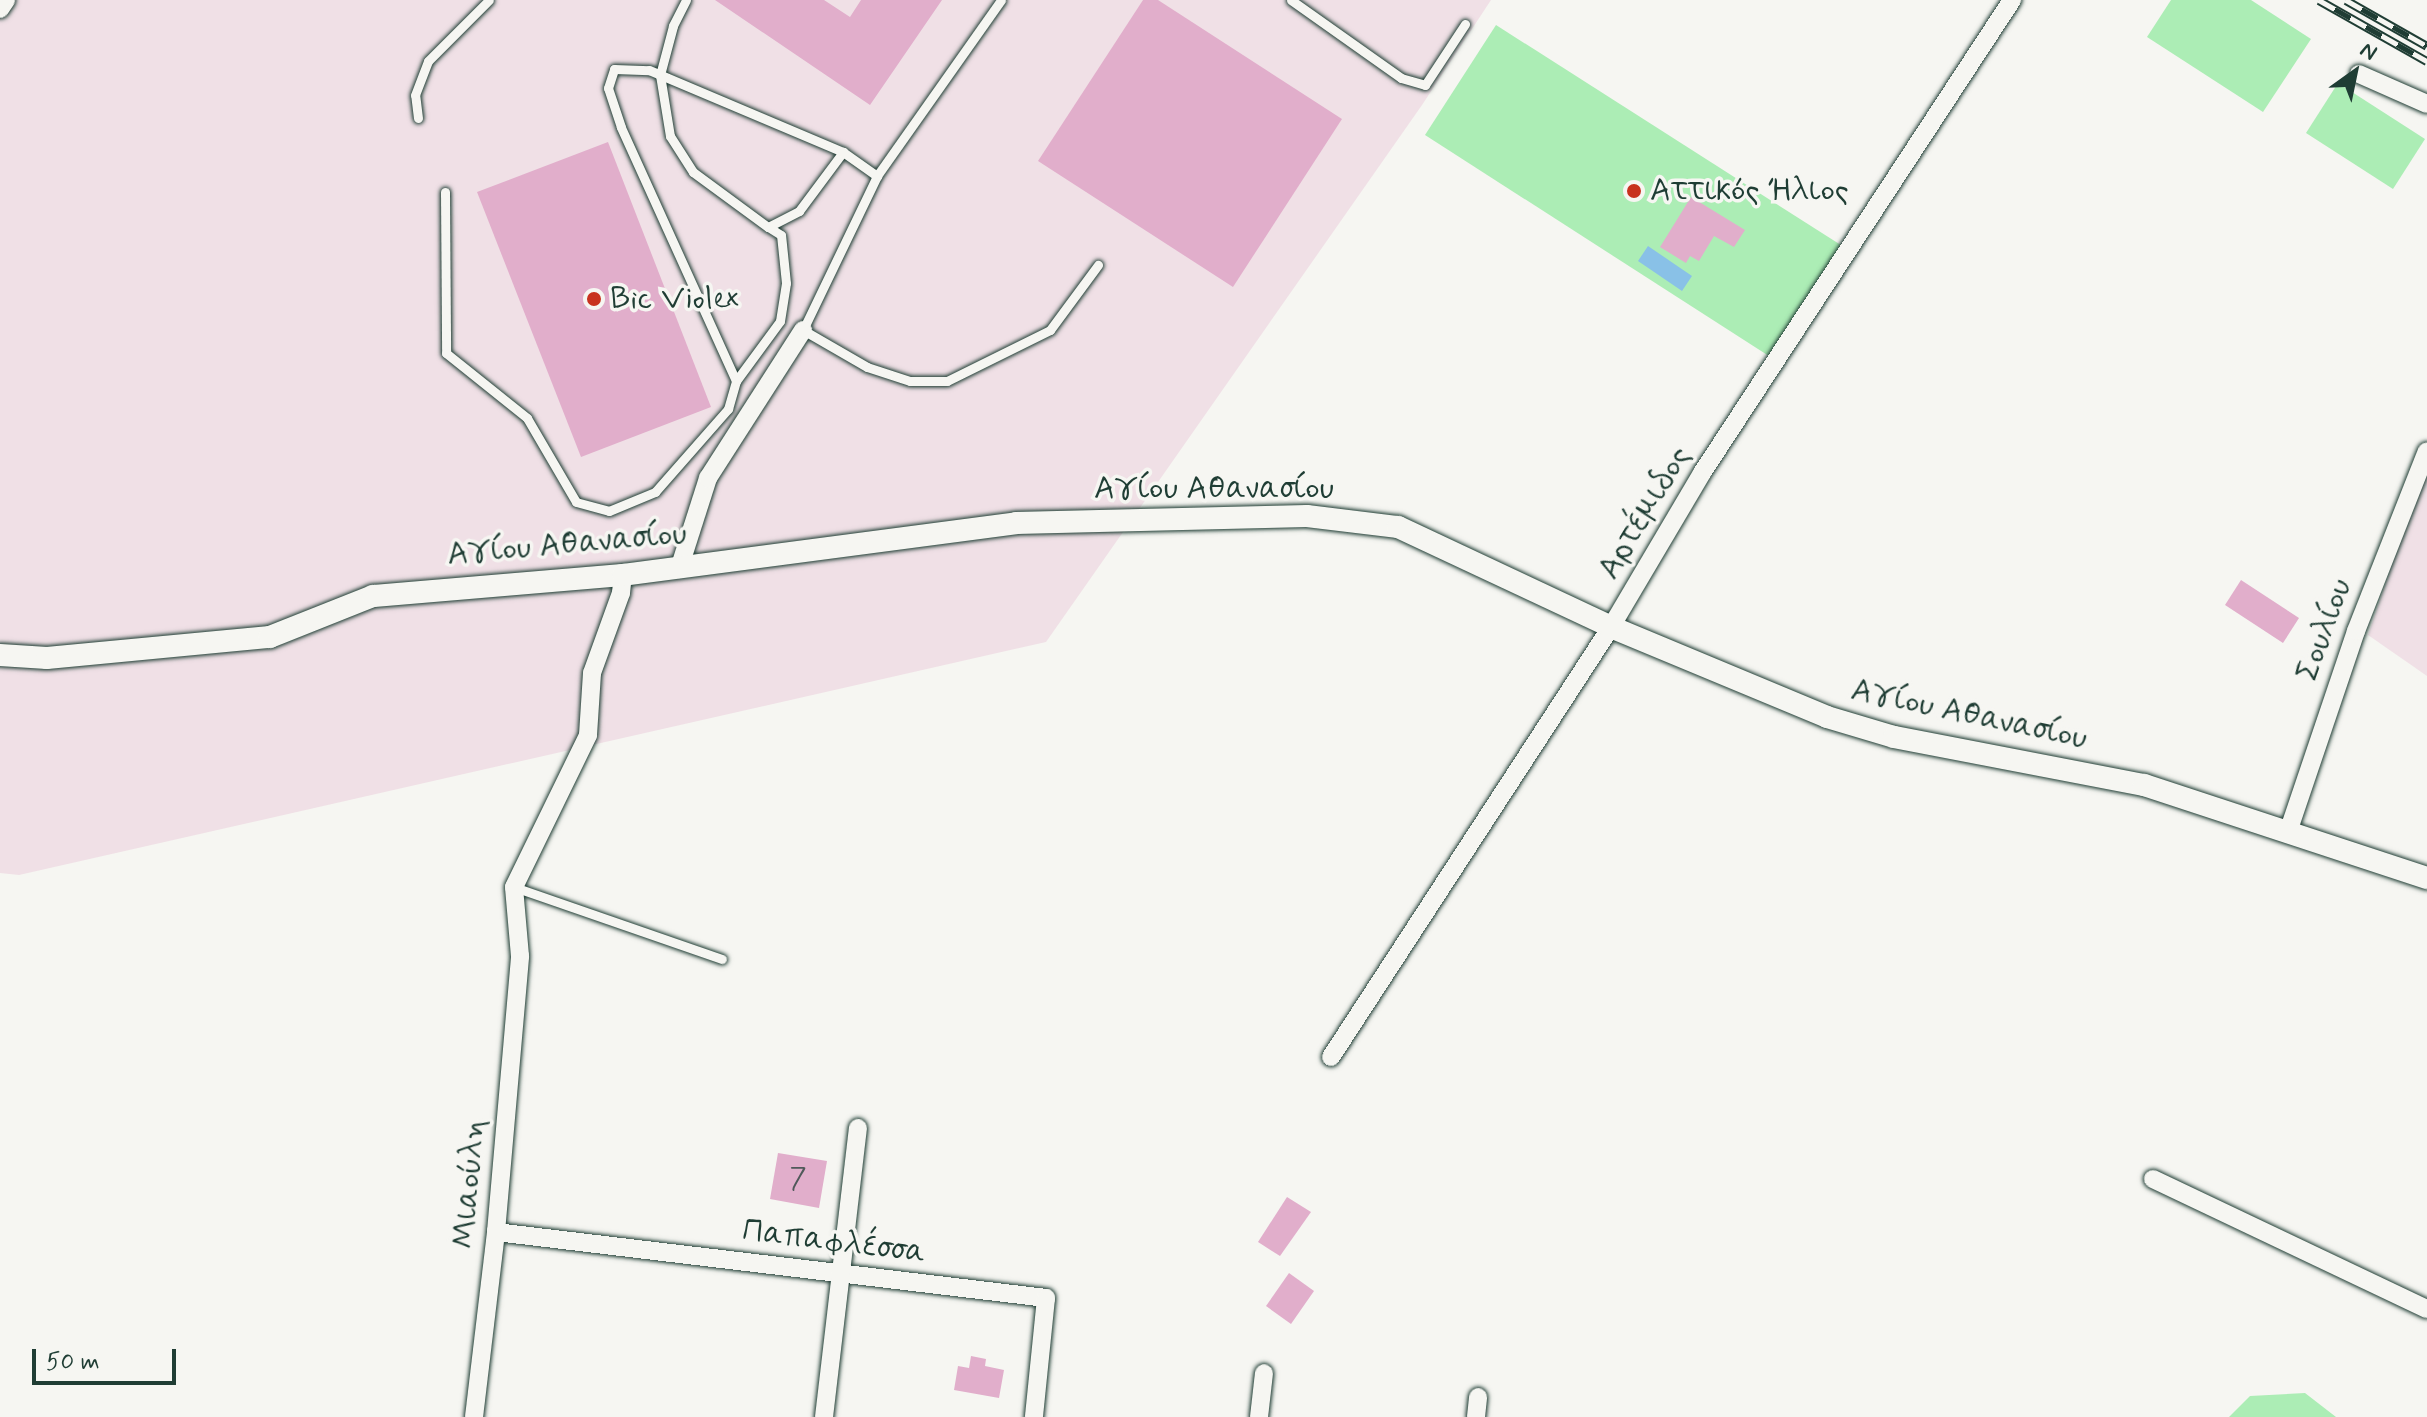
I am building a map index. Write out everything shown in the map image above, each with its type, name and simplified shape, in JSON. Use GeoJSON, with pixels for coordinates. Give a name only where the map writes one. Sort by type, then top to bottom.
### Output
{"type":"FeatureCollection","features":[{"type":"Feature","properties":{"kind":"street"},"geometry":{"type":"LineString","coordinates":[[0,9],[6,0]]}},
{"type":"Feature","properties":{"kind":"street","name":"Αρτέμιδος"},"geometry":{"type":"LineString","coordinates":[[1331,1057],[1611,627],[1702,473],[2012,0]]}},
{"type":"Feature","properties":{"kind":"street"},"geometry":{"type":"LineString","coordinates":[[2359,74],[2427,104]]}},
{"type":"Feature","properties":{"kind":"street"},"geometry":{"type":"LineString","coordinates":[[679,569],[708,478],[803,330]]}},
{"type":"Feature","properties":{"kind":"street","name":"Σουλίου"},"geometry":{"type":"LineString","coordinates":[[2288,832],[2356,631],[2425,460]]}},
{"type":"Feature","properties":{"kind":"street","name":"Αγίου Αθανασίου"},"geometry":{"type":"LineString","coordinates":[[0,655],[47,658],[270,637],[298,629],[373,596],[679,569],[1016,523],[1307,516],[1398,527],[1611,627],[1827,717],[1881,733],[2144,785],[2427,878]]}},
{"type":"Feature","properties":{"kind":"street"},"geometry":{"type":"LineString","coordinates":[[514,887],[588,735],[592,673],[621,593],[623,575]]}},
{"type":"Feature","properties":{"kind":"street","name":"Μιαούλη"},"geometry":{"type":"LineString","coordinates":[[474,1417],[496,1232],[520,956],[514,887]]}},
{"type":"Feature","properties":{"kind":"street"},"geometry":{"type":"LineString","coordinates":[[824,1417],[858,1128]]}},
{"type":"Feature","properties":{"kind":"street"},"geometry":{"type":"LineString","coordinates":[[2153,1179],[2427,1309]]}},
{"type":"Feature","properties":{"kind":"street","name":"Παπαφλέσσα"},"geometry":{"type":"LineString","coordinates":[[496,1232],[1046,1298],[1034,1417]]}},
{"type":"Feature","properties":{"kind":"street"},"geometry":{"type":"LineString","coordinates":[[1259,1417],[1264,1373]]}},
{"type":"Feature","properties":{"kind":"street"},"geometry":{"type":"LineString","coordinates":[[1476,1417],[1478,1397]]}},
{"type":"Feature","properties":{"kind":"lane"},"geometry":{"type":"LineString","coordinates":[[418,118],[415,95],[428,61],[489,0]]}},
{"type":"Feature","properties":{"kind":"lane"},"geometry":{"type":"LineString","coordinates":[[445,192],[446,353],[527,418],[576,502],[609,511],[655,492],[728,409],[736,381],[780,321],[786,283],[781,235],[693,172],[670,136],[660,75],[673,26],[686,0]]}},
{"type":"Feature","properties":{"kind":"lane"},"geometry":{"type":"LineString","coordinates":[[1001,0],[877,176],[803,330],[867,367],[910,381],[947,381],[1050,330],[1098,265]]}},
{"type":"Feature","properties":{"kind":"lane"},"geometry":{"type":"LineString","coordinates":[[1291,0],[1401,78],[1425,85],[1465,24]]}},
{"type":"Feature","properties":{"kind":"lane"},"geometry":{"type":"LineString","coordinates":[[736,381],[621,127],[608,88],[614,69],[649,70],[843,152],[877,176]]}},
{"type":"Feature","properties":{"kind":"lane"},"geometry":{"type":"LineString","coordinates":[[768,227],[799,211],[843,152]]}},
{"type":"Feature","properties":{"kind":"lane"},"geometry":{"type":"LineString","coordinates":[[514,887],[722,959]]}},
{"type":"Feature","properties":{"kind":"shaded area"},"geometry":{"type":"Polygon","coordinates":[[[0,0],[1491,0],[1422,105],[1046,642],[19,875],[0,873],[0,0]]]}},
{"type":"Feature","properties":{"kind":"shaded area"},"geometry":{"type":"Polygon","coordinates":[[[2423,474],[2427,476],[2427,676],[2368,635],[2423,474]]]}},
{"type":"Feature","properties":{"kind":"green space"},"geometry":{"type":"Polygon","coordinates":[[[2171,0],[2251,0],[2311,39],[2263,112],[2147,37],[2171,0]]]}},
{"type":"Feature","properties":{"kind":"green space","name":"Αττικός Ήλιος"},"geometry":{"type":"Polygon","coordinates":[[[1496,25],[1844,247],[1772,358],[1425,135],[1496,25]]]}},
{"type":"Feature","properties":{"kind":"green space"},"geometry":{"type":"Polygon","coordinates":[[[2338,83],[2425,139],[2393,189],[2306,133],[2338,83]]]}},
{"type":"Feature","properties":{"kind":"green space"},"geometry":{"type":"Polygon","coordinates":[[[2305,1393],[2336,1417],[2229,1417],[2250,1396],[2305,1393]]]}},
{"type":"Feature","properties":{"kind":"water"},"geometry":{"type":"Polygon","coordinates":[[[1648,246],[1692,276],[1682,291],[1638,261],[1648,246]]]}},
{"type":"Feature","properties":{"kind":"building"},"geometry":{"type":"Polygon","coordinates":[[[715,0],[824,0],[850,17],[861,0],[942,0],[870,105],[715,0]]]}},
{"type":"Feature","properties":{"kind":"building"},"geometry":{"type":"Polygon","coordinates":[[[1143,0],[1158,0],[1342,119],[1233,287],[1038,161],[1143,0]]]}},
{"type":"Feature","properties":{"kind":"building","name":"Bic Violex"},"geometry":{"type":"Polygon","coordinates":[[[608,142],[711,407],[581,457],[477,192],[608,142]]]}},
{"type":"Feature","properties":{"kind":"building"},"geometry":{"type":"Polygon","coordinates":[[[1691,197],[1745,230],[1734,247],[1714,236],[1699,261],[1690,256],[1686,263],[1660,247],[1691,197]]]}},
{"type":"Feature","properties":{"kind":"building"},"geometry":{"type":"Polygon","coordinates":[[[2241,580],[2299,618],[2283,643],[2225,605],[2241,580]]]}},
{"type":"Feature","properties":{"kind":"building"},"geometry":{"type":"Polygon","coordinates":[[[778,1153],[827,1161],[819,1208],[770,1199],[778,1153]]]}},
{"type":"Feature","properties":{"kind":"building"},"geometry":{"type":"Polygon","coordinates":[[[1287,1197],[1311,1212],[1280,1256],[1258,1242],[1287,1197]]]}},
{"type":"Feature","properties":{"kind":"building"},"geometry":{"type":"Polygon","coordinates":[[[1289,1273],[1314,1291],[1291,1324],[1266,1306],[1289,1273]]]}},
{"type":"Feature","properties":{"kind":"building"},"geometry":{"type":"Polygon","coordinates":[[[971,1356],[986,1359],[985,1366],[1004,1370],[999,1398],[954,1390],[958,1366],[969,1368],[971,1356]]]}},
{"type":"Feature","properties":{"kind":"railway"},"geometry":{"type":"LineString","coordinates":[[2319,0],[2427,61]]}},
{"type":"Feature","properties":{"kind":"railway"},"geometry":{"type":"LineString","coordinates":[[2346,0],[2427,46]]}},
{"type":"Feature","properties":{"kind":"place","name":"Αττικός Ήλιος"},"geometry":{"type":"Point","coordinates":[1634,191]}},
{"type":"Feature","properties":{"kind":"place","name":"Bic Violex"},"geometry":{"type":"Point","coordinates":[594,299]}}]}
